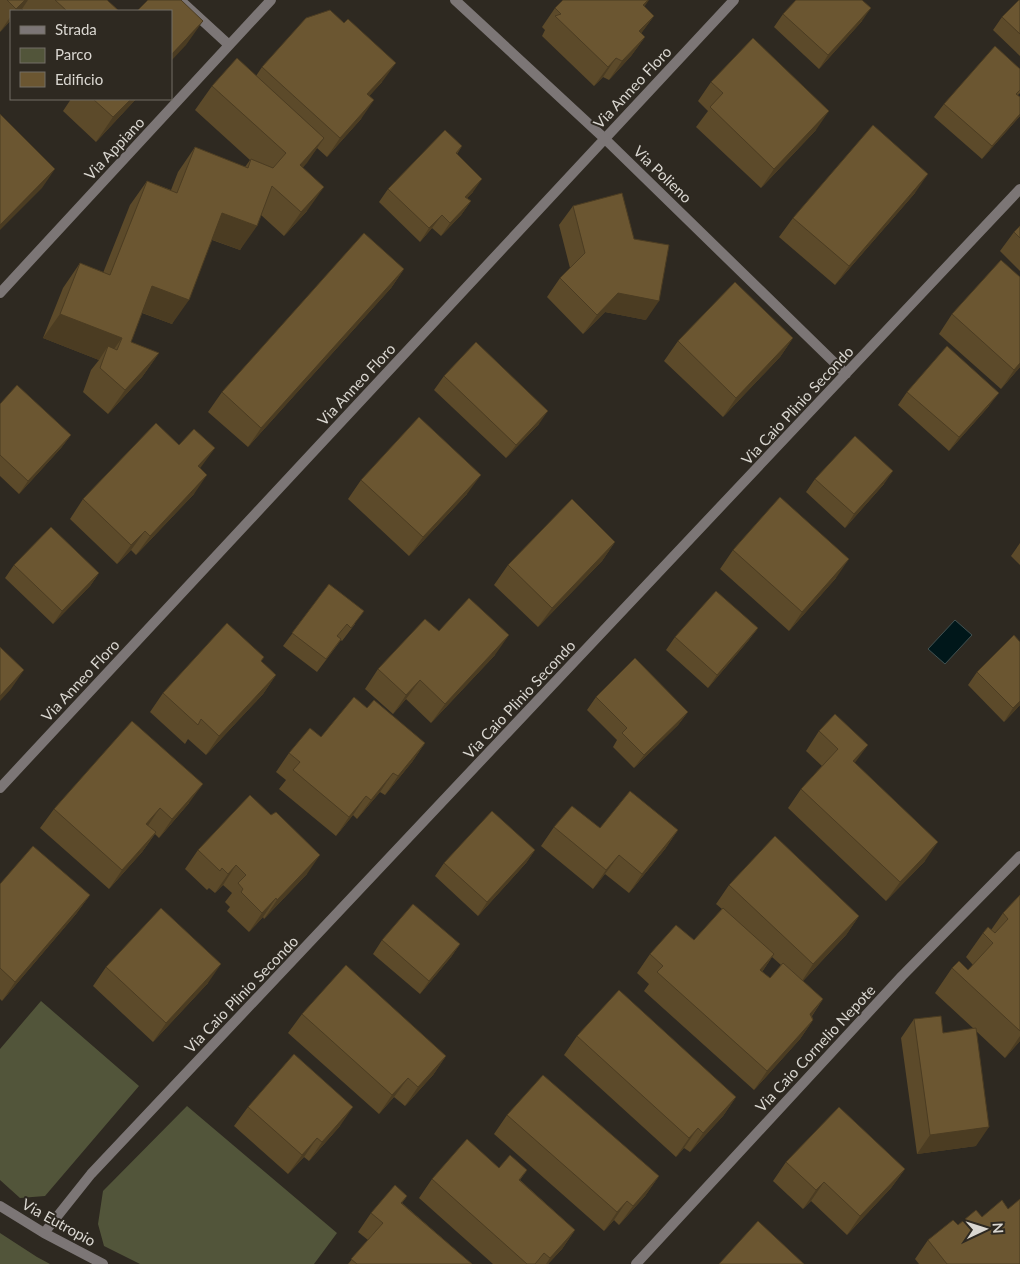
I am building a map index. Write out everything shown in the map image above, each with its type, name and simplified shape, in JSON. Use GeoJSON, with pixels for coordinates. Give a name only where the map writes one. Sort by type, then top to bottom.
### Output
{"type":"FeatureCollection","features":[{"type":"Feature","properties":{"kind":"street"},"geometry":{"type":"LineString","coordinates":[[180,0],[229,45]]}},
{"type":"Feature","properties":{"kind":"street","name":"Via Appiano"},"geometry":{"type":"LineString","coordinates":[[0,294],[271,0]]}},
{"type":"Feature","properties":{"kind":"street","name":"Via Polieno"},"geometry":{"type":"LineString","coordinates":[[455,0],[604,138],[846,374]]}},
{"type":"Feature","properties":{"kind":"street","name":"Via Anneo Floro"},"geometry":{"type":"LineString","coordinates":[[0,788],[734,0]]}},
{"type":"Feature","properties":{"kind":"street","name":"Via Caio Plinio Secondo"},"geometry":{"type":"LineString","coordinates":[[44,1234],[91,1174],[1020,189]]}},
{"type":"Feature","properties":{"kind":"street","name":"Via Caio Cornelio Nepote"},"geometry":{"type":"LineString","coordinates":[[636,1264],[902,976],[1020,856]]}},
{"type":"Feature","properties":{"kind":"street","name":"Via Eutropio"},"geometry":{"type":"LineString","coordinates":[[0,1206],[44,1234],[103,1264]]}},
{"type":"Feature","properties":{"kind":"green space"},"geometry":{"type":"Polygon","coordinates":[[[41,1001],[139,1086],[45,1196],[20,1198],[0,1180],[0,1049],[41,1001]]]}},
{"type":"Feature","properties":{"kind":"green space"},"geometry":{"type":"Polygon","coordinates":[[[187,1106],[337,1233],[314,1264],[140,1264],[104,1246],[98,1224],[103,1191],[187,1106]]]}},
{"type":"Feature","properties":{"kind":"green space"},"geometry":{"type":"Polygon","coordinates":[[[0,1233],[37,1257],[50,1264],[0,1264],[0,1233]]]}},
{"type":"Feature","properties":{"kind":"water"},"geometry":{"type":"Polygon","coordinates":[[[955,620],[972,635],[945,664],[928,649],[955,620]]]}},
{"type":"Feature","properties":{"kind":"building"},"geometry":{"type":"Polygon","coordinates":[[[7,0],[25,0],[16,9],[7,0]]]}},
{"type":"Feature","properties":{"kind":"building"},"geometry":{"type":"Polygon","coordinates":[[[55,0],[107,0],[118,10],[66,10],[55,0]]]}},
{"type":"Feature","properties":{"kind":"building"},"geometry":{"type":"Polygon","coordinates":[[[148,0],[181,0],[203,21],[172,54],[172,10],[138,10],[148,0]]]}},
{"type":"Feature","properties":{"kind":"building"},"geometry":{"type":"Polygon","coordinates":[[[563,0],[648,0],[643,5],[654,16],[639,31],[645,37],[622,61],[616,58],[608,67],[555,16],[561,14],[555,8],[563,0]]]}},
{"type":"Feature","properties":{"kind":"building"},"geometry":{"type":"Polygon","coordinates":[[[796,0],[862,0],[871,8],[828,55],[783,14],[796,0]]]}},
{"type":"Feature","properties":{"kind":"building"},"geometry":{"type":"Polygon","coordinates":[[[1020,0],[1020,34],[1002,17],[1020,0]]]}},
{"type":"Feature","properties":{"kind":"building"},"geometry":{"type":"Polygon","coordinates":[[[330,10],[344,23],[348,19],[396,63],[367,94],[374,100],[340,138],[262,67],[306,18],[330,10]]]}},
{"type":"Feature","properties":{"kind":"building"},"geometry":{"type":"Polygon","coordinates":[[[753,38],[829,111],[774,169],[710,107],[723,93],[711,82],[753,38]]]}},
{"type":"Feature","properties":{"kind":"building"},"geometry":{"type":"Polygon","coordinates":[[[995,46],[1020,69],[1020,90],[1016,94],[1020,97],[1020,114],[992,146],[944,104],[995,46]]]}},
{"type":"Feature","properties":{"kind":"building"},"geometry":{"type":"Polygon","coordinates":[[[237,58],[324,138],[300,165],[324,187],[301,212],[272,186],[257,226],[222,213],[189,300],[152,286],[131,342],[159,353],[125,390],[100,368],[108,346],[117,350],[122,338],[60,314],[80,263],[110,275],[147,181],[177,193],[195,147],[248,168],[251,159],[273,168],[286,153],[212,86],[237,58]]]}},
{"type":"Feature","properties":{"kind":"building"},"geometry":{"type":"Polygon","coordinates":[[[94,100],[130,100],[113,117],[94,100]]]}},
{"type":"Feature","properties":{"kind":"building"},"geometry":{"type":"Polygon","coordinates":[[[0,114],[55,169],[0,225],[0,114]]]}},
{"type":"Feature","properties":{"kind":"building"},"geometry":{"type":"Polygon","coordinates":[[[873,125],[928,174],[849,266],[793,218],[873,125]]]}},
{"type":"Feature","properties":{"kind":"building"},"geometry":{"type":"Polygon","coordinates":[[[445,130],[462,146],[456,153],[482,179],[465,197],[471,201],[450,223],[442,215],[429,228],[388,189],[445,130]]]}},
{"type":"Feature","properties":{"kind":"building"},"geometry":{"type":"Polygon","coordinates":[[[622,193],[634,239],[669,245],[659,301],[618,293],[597,315],[560,278],[585,253],[573,206],[622,193]]]}},
{"type":"Feature","properties":{"kind":"building"},"geometry":{"type":"Polygon","coordinates":[[[1020,226],[1020,238],[1014,232],[1020,226]]]}},
{"type":"Feature","properties":{"kind":"building"},"geometry":{"type":"Polygon","coordinates":[[[364,233],[404,269],[261,428],[222,392],[364,233]]]}},
{"type":"Feature","properties":{"kind":"building"},"geometry":{"type":"Polygon","coordinates":[[[1001,260],[1020,277],[1020,363],[1014,370],[952,314],[1001,260]]]}},
{"type":"Feature","properties":{"kind":"building"},"geometry":{"type":"Polygon","coordinates":[[[735,282],[793,338],[736,398],[678,341],[735,282]]]}},
{"type":"Feature","properties":{"kind":"building"},"geometry":{"type":"Polygon","coordinates":[[[476,342],[548,411],[516,445],[444,376],[476,342]]]}},
{"type":"Feature","properties":{"kind":"building"},"geometry":{"type":"Polygon","coordinates":[[[947,346],[999,393],[959,437],[907,392],[947,346]]]}},
{"type":"Feature","properties":{"kind":"building"},"geometry":{"type":"Polygon","coordinates":[[[17,385],[71,435],[28,481],[0,455],[0,404],[17,385]]]}},
{"type":"Feature","properties":{"kind":"building"},"geometry":{"type":"Polygon","coordinates":[[[419,417],[481,475],[423,537],[361,480],[419,417]]]}},
{"type":"Feature","properties":{"kind":"building"},"geometry":{"type":"Polygon","coordinates":[[[156,423],[179,445],[194,429],[215,448],[198,466],[207,475],[150,536],[145,531],[131,545],[83,499],[156,423]]]}},
{"type":"Feature","properties":{"kind":"building"},"geometry":{"type":"Polygon","coordinates":[[[855,436],[893,471],[854,514],[815,479],[855,436]]]}},
{"type":"Feature","properties":{"kind":"building"},"geometry":{"type":"Polygon","coordinates":[[[780,497],[849,559],[802,612],[733,550],[780,497]]]}},
{"type":"Feature","properties":{"kind":"building"},"geometry":{"type":"Polygon","coordinates":[[[572,499],[615,542],[552,608],[508,565],[572,499]]]}},
{"type":"Feature","properties":{"kind":"building"},"geometry":{"type":"Polygon","coordinates":[[[51,527],[99,573],[62,611],[14,565],[51,527]]]}},
{"type":"Feature","properties":{"kind":"building"},"geometry":{"type":"Polygon","coordinates":[[[329,584],[364,611],[351,628],[347,624],[337,636],[341,639],[326,659],[292,633],[329,584]]]}},
{"type":"Feature","properties":{"kind":"building"},"geometry":{"type":"Polygon","coordinates":[[[716,591],[758,628],[717,675],[675,637],[716,591]]]}},
{"type":"Feature","properties":{"kind":"building"},"geometry":{"type":"Polygon","coordinates":[[[469,598],[509,635],[445,704],[420,680],[406,695],[378,669],[425,619],[439,631],[469,598]]]}},
{"type":"Feature","properties":{"kind":"building"},"geometry":{"type":"Polygon","coordinates":[[[227,623],[264,657],[261,661],[276,675],[219,736],[201,719],[198,725],[163,693],[227,623]]]}},
{"type":"Feature","properties":{"kind":"building"},"geometry":{"type":"Polygon","coordinates":[[[1014,635],[1020,642],[1020,701],[1013,708],[977,672],[1014,635]]]}},
{"type":"Feature","properties":{"kind":"building"},"geometry":{"type":"Polygon","coordinates":[[[0,647],[24,670],[0,696],[0,647]]]}},
{"type":"Feature","properties":{"kind":"building"},"geometry":{"type":"Polygon","coordinates":[[[635,658],[688,712],[644,755],[622,733],[627,728],[596,697],[635,658]]]}},
{"type":"Feature","properties":{"kind":"building"},"geometry":{"type":"Polygon","coordinates":[[[354,697],[367,708],[374,700],[425,743],[398,776],[393,773],[371,800],[366,796],[349,817],[293,770],[300,762],[289,753],[310,728],[321,737],[354,697]]]}},
{"type":"Feature","properties":{"kind":"building"},"geometry":{"type":"Polygon","coordinates":[[[835,714],[868,745],[853,761],[938,842],[900,882],[801,789],[838,749],[819,731],[835,714]]]}},
{"type":"Feature","properties":{"kind":"building"},"geometry":{"type":"Polygon","coordinates":[[[132,721],[203,784],[172,819],[160,808],[146,824],[156,832],[122,870],[54,809],[132,721]]]}},
{"type":"Feature","properties":{"kind":"building"},"geometry":{"type":"Polygon","coordinates":[[[630,791],[678,830],[642,874],[619,855],[606,870],[554,827],[572,806],[600,828],[630,791]]]}},
{"type":"Feature","properties":{"kind":"building"},"geometry":{"type":"Polygon","coordinates":[[[250,795],[271,815],[276,812],[320,855],[262,913],[241,892],[243,889],[238,883],[246,875],[236,865],[228,874],[222,868],[220,871],[198,850],[250,795]]]}},
{"type":"Feature","properties":{"kind":"building"},"geometry":{"type":"Polygon","coordinates":[[[492,811],[535,850],[487,902],[444,863],[492,811]]]}},
{"type":"Feature","properties":{"kind":"building"},"geometry":{"type":"Polygon","coordinates":[[[775,836],[859,916],[813,964],[729,885],[775,836]]]}},
{"type":"Feature","properties":{"kind":"building"},"geometry":{"type":"Polygon","coordinates":[[[33,846],[90,895],[15,982],[0,968],[0,884],[33,846]]]}},
{"type":"Feature","properties":{"kind":"building"},"geometry":{"type":"Polygon","coordinates":[[[1020,895],[1020,1031],[952,968],[959,961],[968,970],[993,943],[983,933],[988,927],[995,933],[1008,919],[1003,913],[1020,895]]]}},
{"type":"Feature","properties":{"kind":"building"},"geometry":{"type":"Polygon","coordinates":[[[413,904],[460,944],[429,981],[382,940],[413,904]]]}},
{"type":"Feature","properties":{"kind":"building"},"geometry":{"type":"Polygon","coordinates":[[[161,908],[221,964],[166,1023],[106,967],[161,908]]]}},
{"type":"Feature","properties":{"kind":"building"},"geometry":{"type":"Polygon","coordinates":[[[723,908],[774,954],[760,970],[770,978],[783,963],[823,999],[810,1014],[813,1020],[767,1071],[657,972],[663,966],[650,954],[676,925],[694,940],[723,908]]]}},
{"type":"Feature","properties":{"kind":"building"},"geometry":{"type":"Polygon","coordinates":[[[346,965],[446,1056],[418,1087],[408,1078],[392,1095],[302,1014],[346,965]]]}},
{"type":"Feature","properties":{"kind":"building"},"geometry":{"type":"Polygon","coordinates":[[[619,990],[736,1097],[703,1133],[698,1128],[689,1138],[577,1036],[619,990]]]}},
{"type":"Feature","properties":{"kind":"building"},"geometry":{"type":"Polygon","coordinates":[[[941,1016],[943,1033],[976,1028],[989,1127],[930,1135],[914,1019],[941,1016]]]}},
{"type":"Feature","properties":{"kind":"building"},"geometry":{"type":"Polygon","coordinates":[[[294,1054],[353,1107],[322,1142],[317,1138],[302,1155],[248,1107],[294,1054]]]}},
{"type":"Feature","properties":{"kind":"building"},"geometry":{"type":"Polygon","coordinates":[[[543,1075],[659,1176],[633,1206],[627,1201],[617,1212],[507,1115],[543,1075]]]}},
{"type":"Feature","properties":{"kind":"building"},"geometry":{"type":"Polygon","coordinates":[[[839,1107],[905,1169],[860,1216],[824,1182],[816,1190],[786,1162],[839,1107]]]}},
{"type":"Feature","properties":{"kind":"building"},"geometry":{"type":"Polygon","coordinates":[[[467,1139],[499,1168],[510,1155],[527,1170],[519,1180],[575,1230],[550,1258],[544,1253],[535,1264],[527,1264],[432,1179],[467,1139]]]}},
{"type":"Feature","properties":{"kind":"building"},"geometry":{"type":"Polygon","coordinates":[[[395,1185],[407,1196],[401,1203],[472,1264],[357,1264],[351,1259],[383,1223],[371,1213],[395,1185]]]}},
{"type":"Feature","properties":{"kind":"building"},"geometry":{"type":"Polygon","coordinates":[[[1020,1199],[1020,1264],[947,1264],[928,1240],[953,1220],[958,1225],[976,1210],[982,1217],[1002,1200],[1008,1209],[1020,1199]]]}},
{"type":"Feature","properties":{"kind":"building"},"geometry":{"type":"Polygon","coordinates":[[[758,1221],[804,1264],[719,1264],[758,1221]]]}}]}
